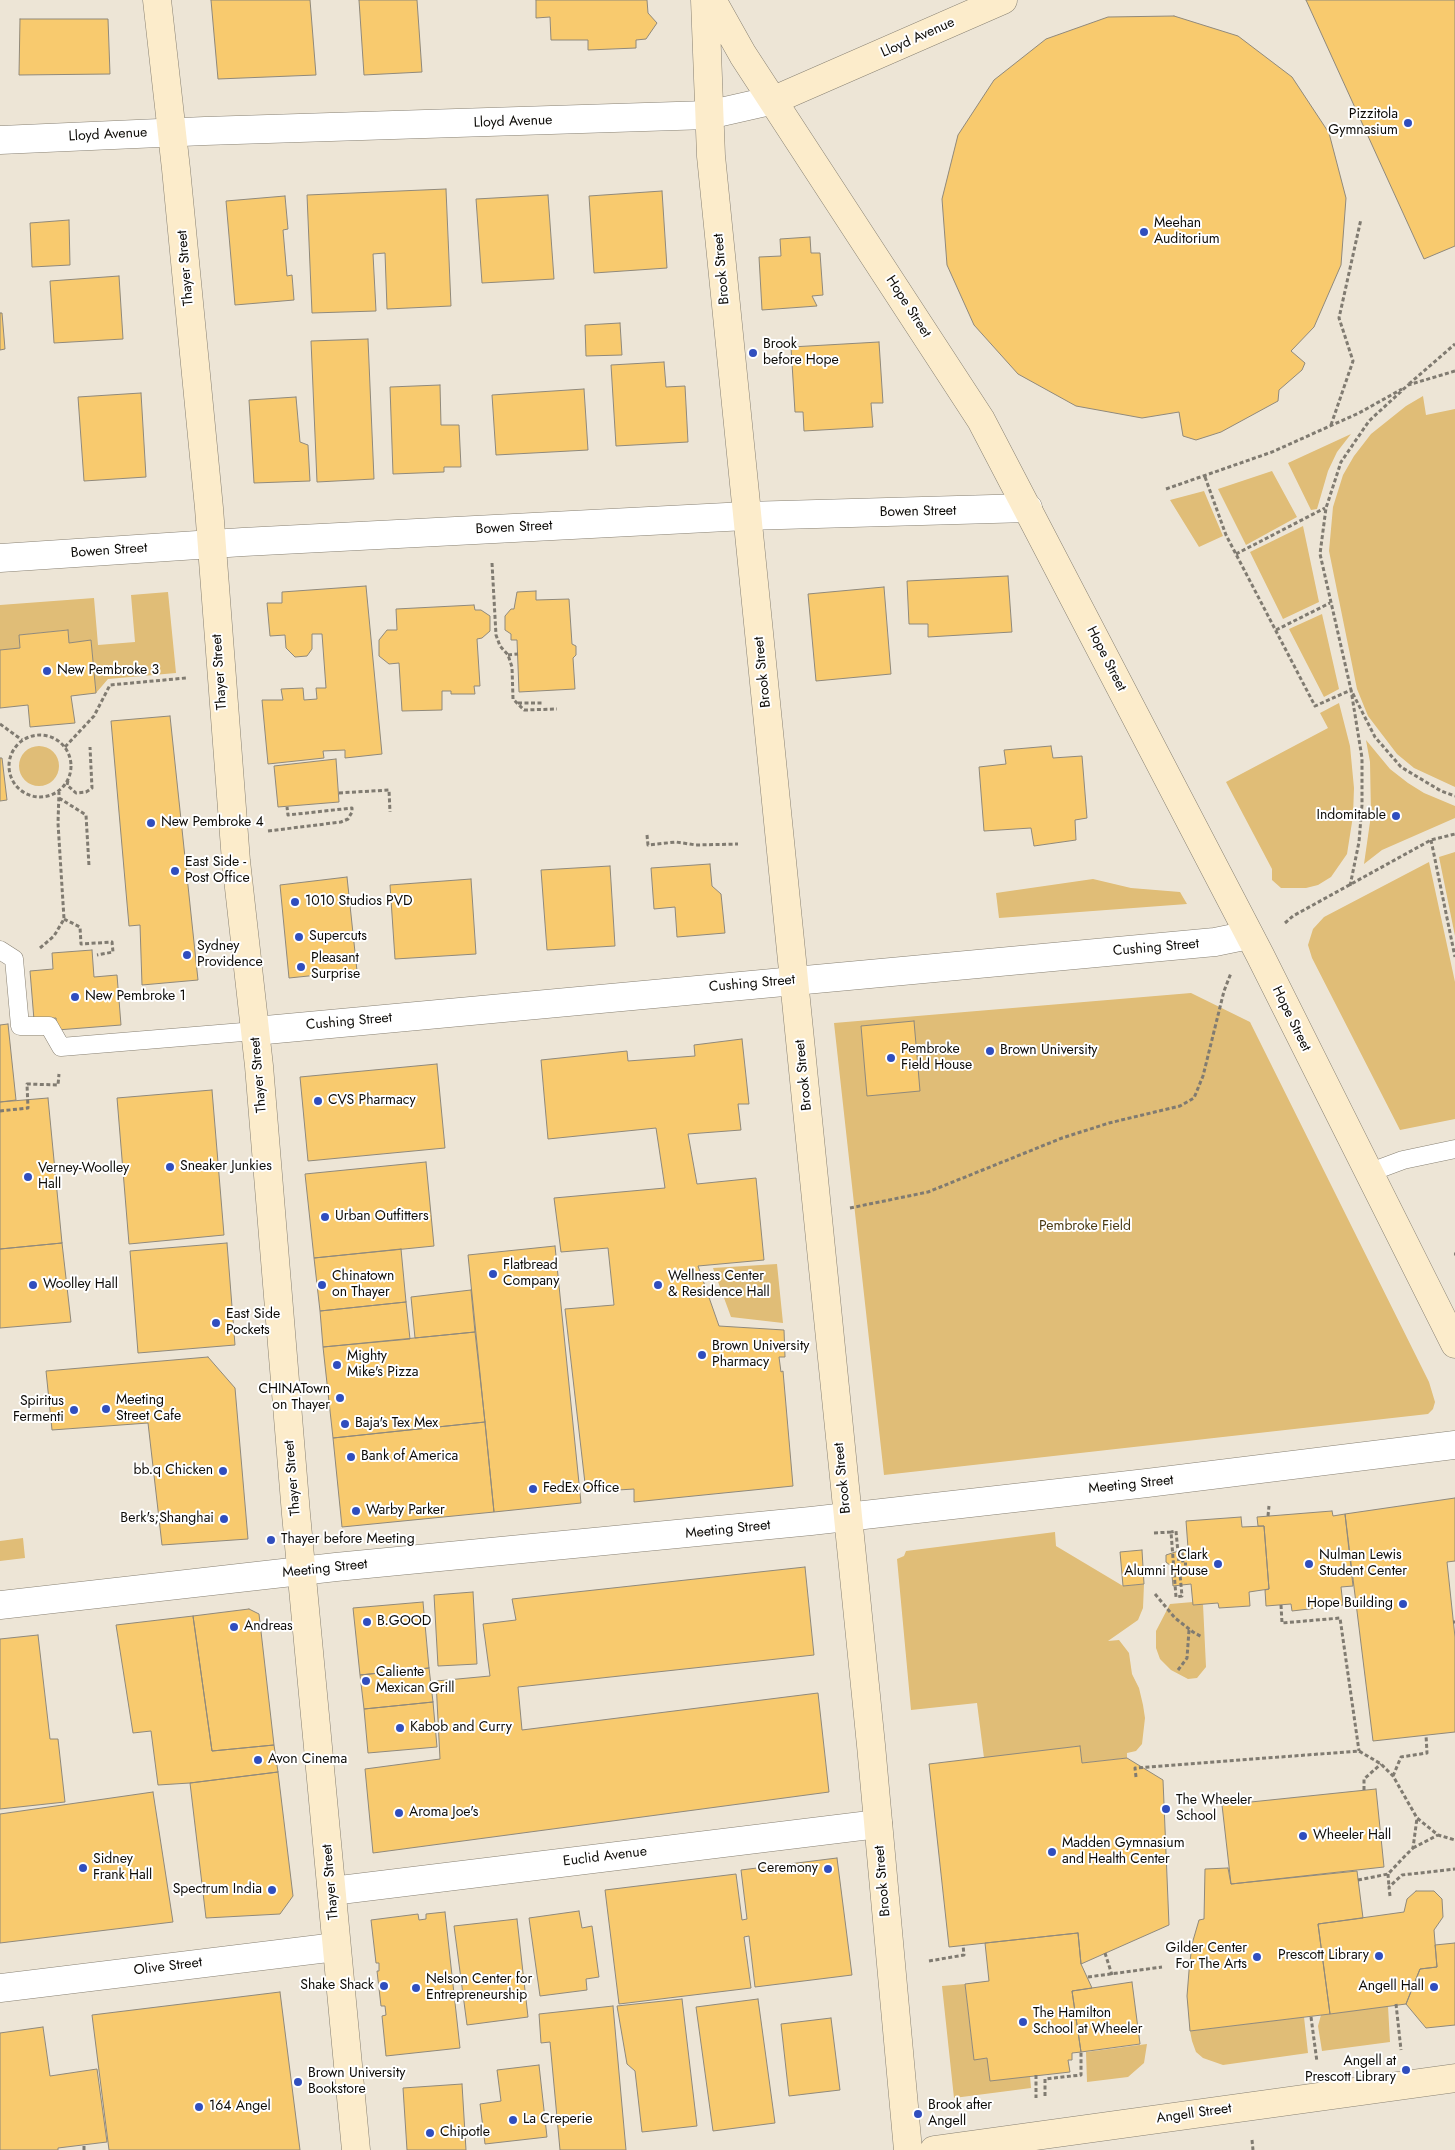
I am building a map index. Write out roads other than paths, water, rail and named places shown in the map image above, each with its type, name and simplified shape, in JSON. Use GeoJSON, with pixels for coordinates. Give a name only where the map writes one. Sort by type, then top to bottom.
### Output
{"type":"FeatureCollection","features":[{"type":"Feature","properties":{"kind":"street","name":"Thayer Street"},"geometry":{"type":"LineString","coordinates":[[158,0],[212,544],[236,861],[255,1031],[301,1571],[356,2150]]}},
{"type":"Feature","properties":{"kind":"street","name":"Brook Street"},"geometry":{"type":"LineString","coordinates":[[705,0],[708,115],[746,516],[878,1824],[908,2150]]}},
{"type":"Feature","properties":{"kind":"street","name":"Hope Street"},"geometry":{"type":"LineString","coordinates":[[712,0],[743,55],[981,420],[1249,935],[1455,1344]]}},
{"type":"Feature","properties":{"kind":"street","name":"Lloyd Avenue"},"geometry":{"type":"LineString","coordinates":[[0,140],[172,132],[708,115],[774,100],[1003,0]]}},
{"type":"Feature","properties":{"kind":"street","name":"Bowen Street"},"geometry":{"type":"LineString","coordinates":[[0,558],[212,544],[746,516],[1028,508]]}},
{"type":"Feature","properties":{"kind":"street","name":"Cushing Street"},"geometry":{"type":"LineString","coordinates":[[255,1031],[1215,942],[1249,935]]}},
{"type":"Feature","properties":{"kind":"street","name":"Meeting Street"},"geometry":{"type":"LineString","coordinates":[[0,1604],[301,1571],[847,1517],[1156,1482],[1455,1445]]}},
{"type":"Feature","properties":{"kind":"street","name":"Euclid Avenue"},"geometry":{"type":"LineString","coordinates":[[332,1891],[878,1824]]}},
{"type":"Feature","properties":{"kind":"street","name":"Olive Street"},"geometry":{"type":"LineString","coordinates":[[0,1988],[336,1947]]}},
{"type":"Feature","properties":{"kind":"street","name":"Angell Street"},"geometry":{"type":"LineString","coordinates":[[934,2150],[1455,2078]]}},
{"type":"Feature","properties":{"kind":"lane"},"geometry":{"type":"LineString","coordinates":[[7,954],[20,1026],[49,1026],[61,1047],[255,1031]]}},
{"type":"Feature","properties":{"kind":"lane"},"geometry":{"type":"LineString","coordinates":[[1368,1172],[1403,1160],[1455,1149]]}},
{"type":"Feature","properties":{"kind":"place","name":"Pizzitola Gymnasium"},"geometry":{"type":"Point","coordinates":[1408,123]}},
{"type":"Feature","properties":{"kind":"place","name":"Meehan Auditorium"},"geometry":{"type":"Point","coordinates":[1144,232]}},
{"type":"Feature","properties":{"kind":"place","name":"Brook before Hope"},"geometry":{"type":"Point","coordinates":[753,353]}},
{"type":"Feature","properties":{"kind":"place","name":"New Pembroke 3"},"geometry":{"type":"Point","coordinates":[47,671]}},
{"type":"Feature","properties":{"kind":"place","name":"Indomitable"},"geometry":{"type":"Point","coordinates":[1396,816]}},
{"type":"Feature","properties":{"kind":"place","name":"New Pembroke 4"},"geometry":{"type":"Point","coordinates":[151,823]}},
{"type":"Feature","properties":{"kind":"place","name":"East Side - Post Office"},"geometry":{"type":"Point","coordinates":[175,871]}},
{"type":"Feature","properties":{"kind":"place","name":"1010 Studios PVD"},"geometry":{"type":"Point","coordinates":[295,902]}},
{"type":"Feature","properties":{"kind":"place","name":"Supercuts"},"geometry":{"type":"Point","coordinates":[299,937]}},
{"type":"Feature","properties":{"kind":"place","name":"Sydney Providence"},"geometry":{"type":"Point","coordinates":[187,955]}},
{"type":"Feature","properties":{"kind":"place","name":"Pleasant Surprise"},"geometry":{"type":"Point","coordinates":[301,967]}},
{"type":"Feature","properties":{"kind":"place","name":"New Pembroke 1"},"geometry":{"type":"Point","coordinates":[75,997]}},
{"type":"Feature","properties":{"kind":"place","name":"Brown University"},"geometry":{"type":"Point","coordinates":[990,1051]}},
{"type":"Feature","properties":{"kind":"place","name":"Pembroke Field House"},"geometry":{"type":"Point","coordinates":[891,1058]}},
{"type":"Feature","properties":{"kind":"place","name":"CVS Pharmacy"},"geometry":{"type":"Point","coordinates":[318,1101]}},
{"type":"Feature","properties":{"kind":"place","name":"Sneaker Junkies"},"geometry":{"type":"Point","coordinates":[170,1167]}},
{"type":"Feature","properties":{"kind":"place","name":"Verney-Woolley Hall"},"geometry":{"type":"Point","coordinates":[28,1177]}},
{"type":"Feature","properties":{"kind":"place","name":"Urban Outfitters"},"geometry":{"type":"Point","coordinates":[325,1217]}},
{"type":"Feature","properties":{"kind":"place","name":"Flatbread Company"},"geometry":{"type":"Point","coordinates":[493,1274]}},
{"type":"Feature","properties":{"kind":"place","name":"Woolley Hall"},"geometry":{"type":"Point","coordinates":[33,1285]}},
{"type":"Feature","properties":{"kind":"place","name":"Chinatown on Thayer"},"geometry":{"type":"Point","coordinates":[322,1285]}},
{"type":"Feature","properties":{"kind":"place","name":"Wellness Center & Residence Hall"},"geometry":{"type":"Point","coordinates":[658,1285]}},
{"type":"Feature","properties":{"kind":"place","name":"East Side Pockets"},"geometry":{"type":"Point","coordinates":[216,1323]}},
{"type":"Feature","properties":{"kind":"place","name":"Brown University Pharmacy"},"geometry":{"type":"Point","coordinates":[702,1355]}},
{"type":"Feature","properties":{"kind":"place","name":"Mighty Mike's Pizza"},"geometry":{"type":"Point","coordinates":[337,1365]}},
{"type":"Feature","properties":{"kind":"place","name":"CHINATown on Thayer"},"geometry":{"type":"Point","coordinates":[340,1398]}},
{"type":"Feature","properties":{"kind":"place","name":"Meeting Street Cafe"},"geometry":{"type":"Point","coordinates":[106,1409]}},
{"type":"Feature","properties":{"kind":"place","name":"Spiritus Fermenti"},"geometry":{"type":"Point","coordinates":[74,1410]}},
{"type":"Feature","properties":{"kind":"place","name":"Baja's Tex Mex"},"geometry":{"type":"Point","coordinates":[345,1424]}},
{"type":"Feature","properties":{"kind":"place","name":"Bank of America"},"geometry":{"type":"Point","coordinates":[351,1457]}},
{"type":"Feature","properties":{"kind":"place","name":"bb.q Chicken"},"geometry":{"type":"Point","coordinates":[223,1471]}},
{"type":"Feature","properties":{"kind":"place","name":"FedEx Office"},"geometry":{"type":"Point","coordinates":[533,1489]}},
{"type":"Feature","properties":{"kind":"place","name":"Warby Parker"},"geometry":{"type":"Point","coordinates":[356,1511]}},
{"type":"Feature","properties":{"kind":"place","name":"Berk's;Shanghai"},"geometry":{"type":"Point","coordinates":[224,1519]}},
{"type":"Feature","properties":{"kind":"place","name":"Thayer before Meeting"},"geometry":{"type":"Point","coordinates":[271,1540]}},
{"type":"Feature","properties":{"kind":"place","name":"Clark Alumni House"},"geometry":{"type":"Point","coordinates":[1218,1564]}},
{"type":"Feature","properties":{"kind":"place","name":"Nulman Lewis Student Center"},"geometry":{"type":"Point","coordinates":[1309,1564]}},
{"type":"Feature","properties":{"kind":"place","name":"Hope Building"},"geometry":{"type":"Point","coordinates":[1403,1604]}},
{"type":"Feature","properties":{"kind":"place","name":"B.GOOD"},"geometry":{"type":"Point","coordinates":[367,1622]}},
{"type":"Feature","properties":{"kind":"place","name":"Andreas"},"geometry":{"type":"Point","coordinates":[234,1627]}},
{"type":"Feature","properties":{"kind":"place","name":"Caliente Mexican Grill"},"geometry":{"type":"Point","coordinates":[366,1681]}},
{"type":"Feature","properties":{"kind":"place","name":"Kabob and Curry"},"geometry":{"type":"Point","coordinates":[400,1728]}},
{"type":"Feature","properties":{"kind":"place","name":"Avon Cinema"},"geometry":{"type":"Point","coordinates":[258,1760]}},
{"type":"Feature","properties":{"kind":"place","name":"The Wheeler School"},"geometry":{"type":"Point","coordinates":[1166,1809]}},
{"type":"Feature","properties":{"kind":"place","name":"Aroma Joe's"},"geometry":{"type":"Point","coordinates":[399,1813]}},
{"type":"Feature","properties":{"kind":"place","name":"Wheeler Hall"},"geometry":{"type":"Point","coordinates":[1303,1836]}},
{"type":"Feature","properties":{"kind":"place","name":"Madden Gymnasium and Health Center"},"geometry":{"type":"Point","coordinates":[1052,1852]}},
{"type":"Feature","properties":{"kind":"place","name":"Sidney Frank Hall"},"geometry":{"type":"Point","coordinates":[83,1868]}},
{"type":"Feature","properties":{"kind":"place","name":"Ceremony"},"geometry":{"type":"Point","coordinates":[828,1869]}},
{"type":"Feature","properties":{"kind":"place","name":"Spectrum India"},"geometry":{"type":"Point","coordinates":[272,1890]}},
{"type":"Feature","properties":{"kind":"place","name":"Prescott Library"},"geometry":{"type":"Point","coordinates":[1379,1956]}},
{"type":"Feature","properties":{"kind":"place","name":"Gilder Center For The Arts"},"geometry":{"type":"Point","coordinates":[1257,1957]}},
{"type":"Feature","properties":{"kind":"place","name":"Shake Shack"},"geometry":{"type":"Point","coordinates":[384,1986]}},
{"type":"Feature","properties":{"kind":"place","name":"Angell Hall"},"geometry":{"type":"Point","coordinates":[1434,1987]}},
{"type":"Feature","properties":{"kind":"place","name":"Nelson Center for Entrepreneurship"},"geometry":{"type":"Point","coordinates":[416,1988]}},
{"type":"Feature","properties":{"kind":"place","name":"The Hamilton School at Wheeler"},"geometry":{"type":"Point","coordinates":[1023,2022]}},
{"type":"Feature","properties":{"kind":"place","name":"Angell at Prescott Library"},"geometry":{"type":"Point","coordinates":[1406,2070]}},
{"type":"Feature","properties":{"kind":"place","name":"Brown University Bookstore"},"geometry":{"type":"Point","coordinates":[298,2082]}},
{"type":"Feature","properties":{"kind":"place","name":"164 Angel"},"geometry":{"type":"Point","coordinates":[199,2107]}},
{"type":"Feature","properties":{"kind":"place","name":"Brook after Angell"},"geometry":{"type":"Point","coordinates":[918,2114]}},
{"type":"Feature","properties":{"kind":"place","name":"La Creperie"},"geometry":{"type":"Point","coordinates":[513,2120]}},
{"type":"Feature","properties":{"kind":"place","name":"Chipotle"},"geometry":{"type":"Point","coordinates":[430,2133]}},
{"type":"Feature","properties":{"kind":"park label","name":"Pembroke Field"},"geometry":{"type":"Point","coordinates":[1085,1227]}}]}
